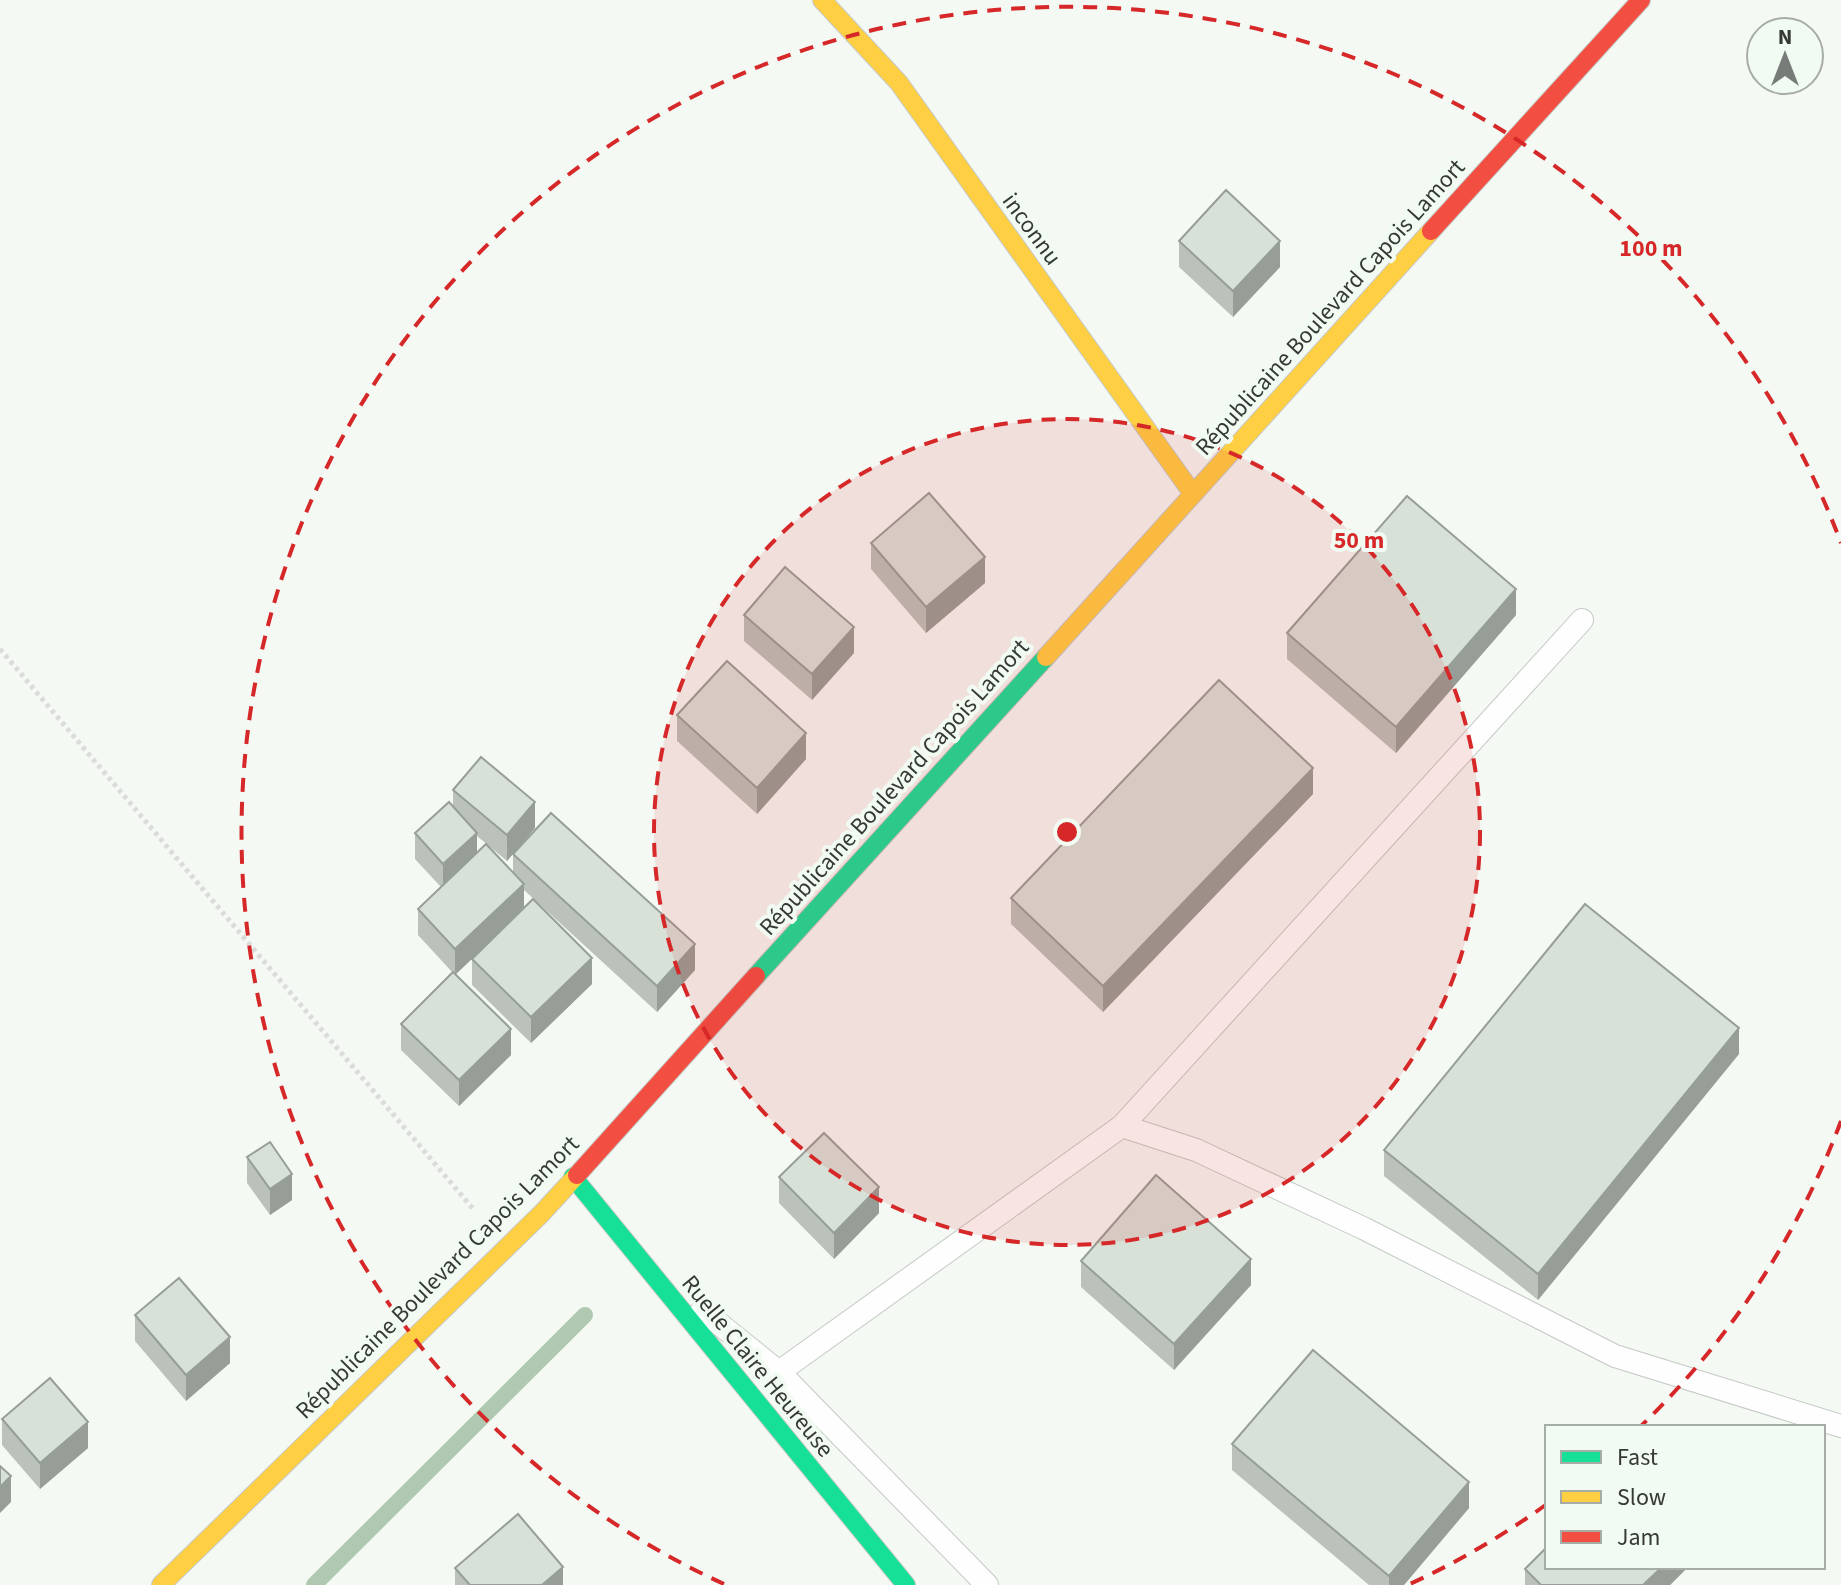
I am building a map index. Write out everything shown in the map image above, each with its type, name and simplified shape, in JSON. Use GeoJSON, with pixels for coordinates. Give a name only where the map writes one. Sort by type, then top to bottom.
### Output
{"type":"FeatureCollection","features":[{"type":"Feature","properties":{"kind":"street","name":"inconnu"},"geometry":{"type":"LineString","coordinates":[[822,0],[899,83],[1193,494]]}},
{"type":"Feature","properties":{"kind":"street","name":"Républicaine Boulevard Capois Lamort"},"geometry":{"type":"LineString","coordinates":[[161,1585],[542,1213],[1641,0]]}},
{"type":"Feature","properties":{"kind":"street","name":"Ruelle Claire Heureuse"},"geometry":{"type":"LineString","coordinates":[[573,1177],[906,1585]]}},
{"type":"Feature","properties":{"kind":"lane"},"geometry":{"type":"LineString","coordinates":[[779,1372],[1122,1126],[1582,620]]}},
{"type":"Feature","properties":{"kind":"lane"},"geometry":{"type":"LineString","coordinates":[[1122,1126],[1196,1150],[1365,1229],[1615,1356],[1841,1426]]}},
{"type":"Feature","properties":{"kind":"lane"},"geometry":{"type":"LineString","coordinates":[[573,1177],[705,1312],[779,1372],[987,1585]]}},
{"type":"Feature","properties":{"kind":"path"},"geometry":{"type":"LineString","coordinates":[[0,649],[505,1247]]}},
{"type":"Feature","properties":{"kind":"building"},"geometry":{"type":"Polygon","coordinates":[[[1226,190],[1280,241],[1233,291],[1179,241],[1226,190]]]}},
{"type":"Feature","properties":{"kind":"building"},"geometry":{"type":"Polygon","coordinates":[[[929,493],[985,557],[926,607],[871,543],[929,493]]]}},
{"type":"Feature","properties":{"kind":"building"},"geometry":{"type":"Polygon","coordinates":[[[1407,496],[1516,589],[1396,727],[1287,633],[1407,496]]]}},
{"type":"Feature","properties":{"kind":"building"},"geometry":{"type":"Polygon","coordinates":[[[785,567],[854,627],[812,674],[744,615],[785,567]]]}},
{"type":"Feature","properties":{"kind":"building"},"geometry":{"type":"Polygon","coordinates":[[[727,661],[806,733],[757,788],[677,715],[727,661]]]}},
{"type":"Feature","properties":{"kind":"building"},"geometry":{"type":"Polygon","coordinates":[[[1219,680],[1313,768],[1103,986],[1011,898],[1219,680]]]}},
{"type":"Feature","properties":{"kind":"building"},"geometry":{"type":"Polygon","coordinates":[[[481,757],[535,802],[507,835],[453,790],[481,757]]]}},
{"type":"Feature","properties":{"kind":"building"},"geometry":{"type":"Polygon","coordinates":[[[449,802],[477,833],[443,864],[415,833],[449,802]]]}},
{"type":"Feature","properties":{"kind":"building"},"geometry":{"type":"Polygon","coordinates":[[[551,813],[695,944],[657,986],[513,854],[551,813]]]}},
{"type":"Feature","properties":{"kind":"building"},"geometry":{"type":"Polygon","coordinates":[[[486,844],[524,884],[455,949],[418,909],[486,844]]]}},
{"type":"Feature","properties":{"kind":"building"},"geometry":{"type":"Polygon","coordinates":[[[533,899],[592,958],[531,1017],[472,959],[533,899]]]}},
{"type":"Feature","properties":{"kind":"building"},"geometry":{"type":"Polygon","coordinates":[[[1585,904],[1739,1028],[1538,1274],[1384,1150],[1585,904]]]}},
{"type":"Feature","properties":{"kind":"building"},"geometry":{"type":"Polygon","coordinates":[[[453,972],[511,1029],[459,1080],[401,1024],[453,972]]]}},
{"type":"Feature","properties":{"kind":"building"},"geometry":{"type":"Polygon","coordinates":[[[824,1133],[879,1187],[834,1233],[779,1177],[824,1133]]]}},
{"type":"Feature","properties":{"kind":"building"},"geometry":{"type":"Polygon","coordinates":[[[270,1142],[292,1174],[270,1189],[247,1157],[270,1142]]]}},
{"type":"Feature","properties":{"kind":"building"},"geometry":{"type":"Polygon","coordinates":[[[1156,1175],[1251,1259],[1174,1344],[1081,1261],[1156,1175]]]}},
{"type":"Feature","properties":{"kind":"building"},"geometry":{"type":"Polygon","coordinates":[[[179,1278],[230,1337],[186,1375],[135,1315],[179,1278]]]}},
{"type":"Feature","properties":{"kind":"building"},"geometry":{"type":"Polygon","coordinates":[[[1313,1350],[1469,1482],[1389,1576],[1232,1444],[1313,1350]]]}},
{"type":"Feature","properties":{"kind":"building"},"geometry":{"type":"Polygon","coordinates":[[[50,1378],[88,1422],[40,1463],[2,1419],[50,1378]]]}},
{"type":"Feature","properties":{"kind":"building"},"geometry":{"type":"Polygon","coordinates":[[[0,1466],[11,1476],[0,1487],[0,1466]]]}},
{"type":"Feature","properties":{"kind":"building"},"geometry":{"type":"Polygon","coordinates":[[[518,1514],[563,1567],[542,1585],[470,1585],[455,1568],[518,1514]]]}},
{"type":"Feature","properties":{"kind":"building"},"geometry":{"type":"Polygon","coordinates":[[[1545,1549],[1545,1569],[1660,1569],[1643,1585],[1541,1585],[1525,1569],[1545,1549]]]}},
{"type":"Feature","properties":{"kind":"waterway"},"geometry":{"type":"LineString","coordinates":[[314,1585],[585,1315]]}},
{"type":"Feature","properties":{"kind":"traffic: fast"},"geometry":{"type":"LineString","coordinates":[[756,976],[1046,657]]}},
{"type":"Feature","properties":{"kind":"traffic: fast"},"geometry":{"type":"LineString","coordinates":[[573,1177],[906,1585]]}},
{"type":"Feature","properties":{"kind":"traffic: slow"},"geometry":{"type":"LineString","coordinates":[[822,0],[899,83],[1193,494]]}},
{"type":"Feature","properties":{"kind":"traffic: slow"},"geometry":{"type":"LineString","coordinates":[[1046,657],[1431,231]]}},
{"type":"Feature","properties":{"kind":"traffic: slow"},"geometry":{"type":"LineString","coordinates":[[161,1585],[542,1213],[577,1175]]}},
{"type":"Feature","properties":{"kind":"traffic: jam"},"geometry":{"type":"LineString","coordinates":[[1431,231],[1641,0]]}},
{"type":"Feature","properties":{"kind":"traffic: jam"},"geometry":{"type":"LineString","coordinates":[[577,1175],[756,976]]}}]}
